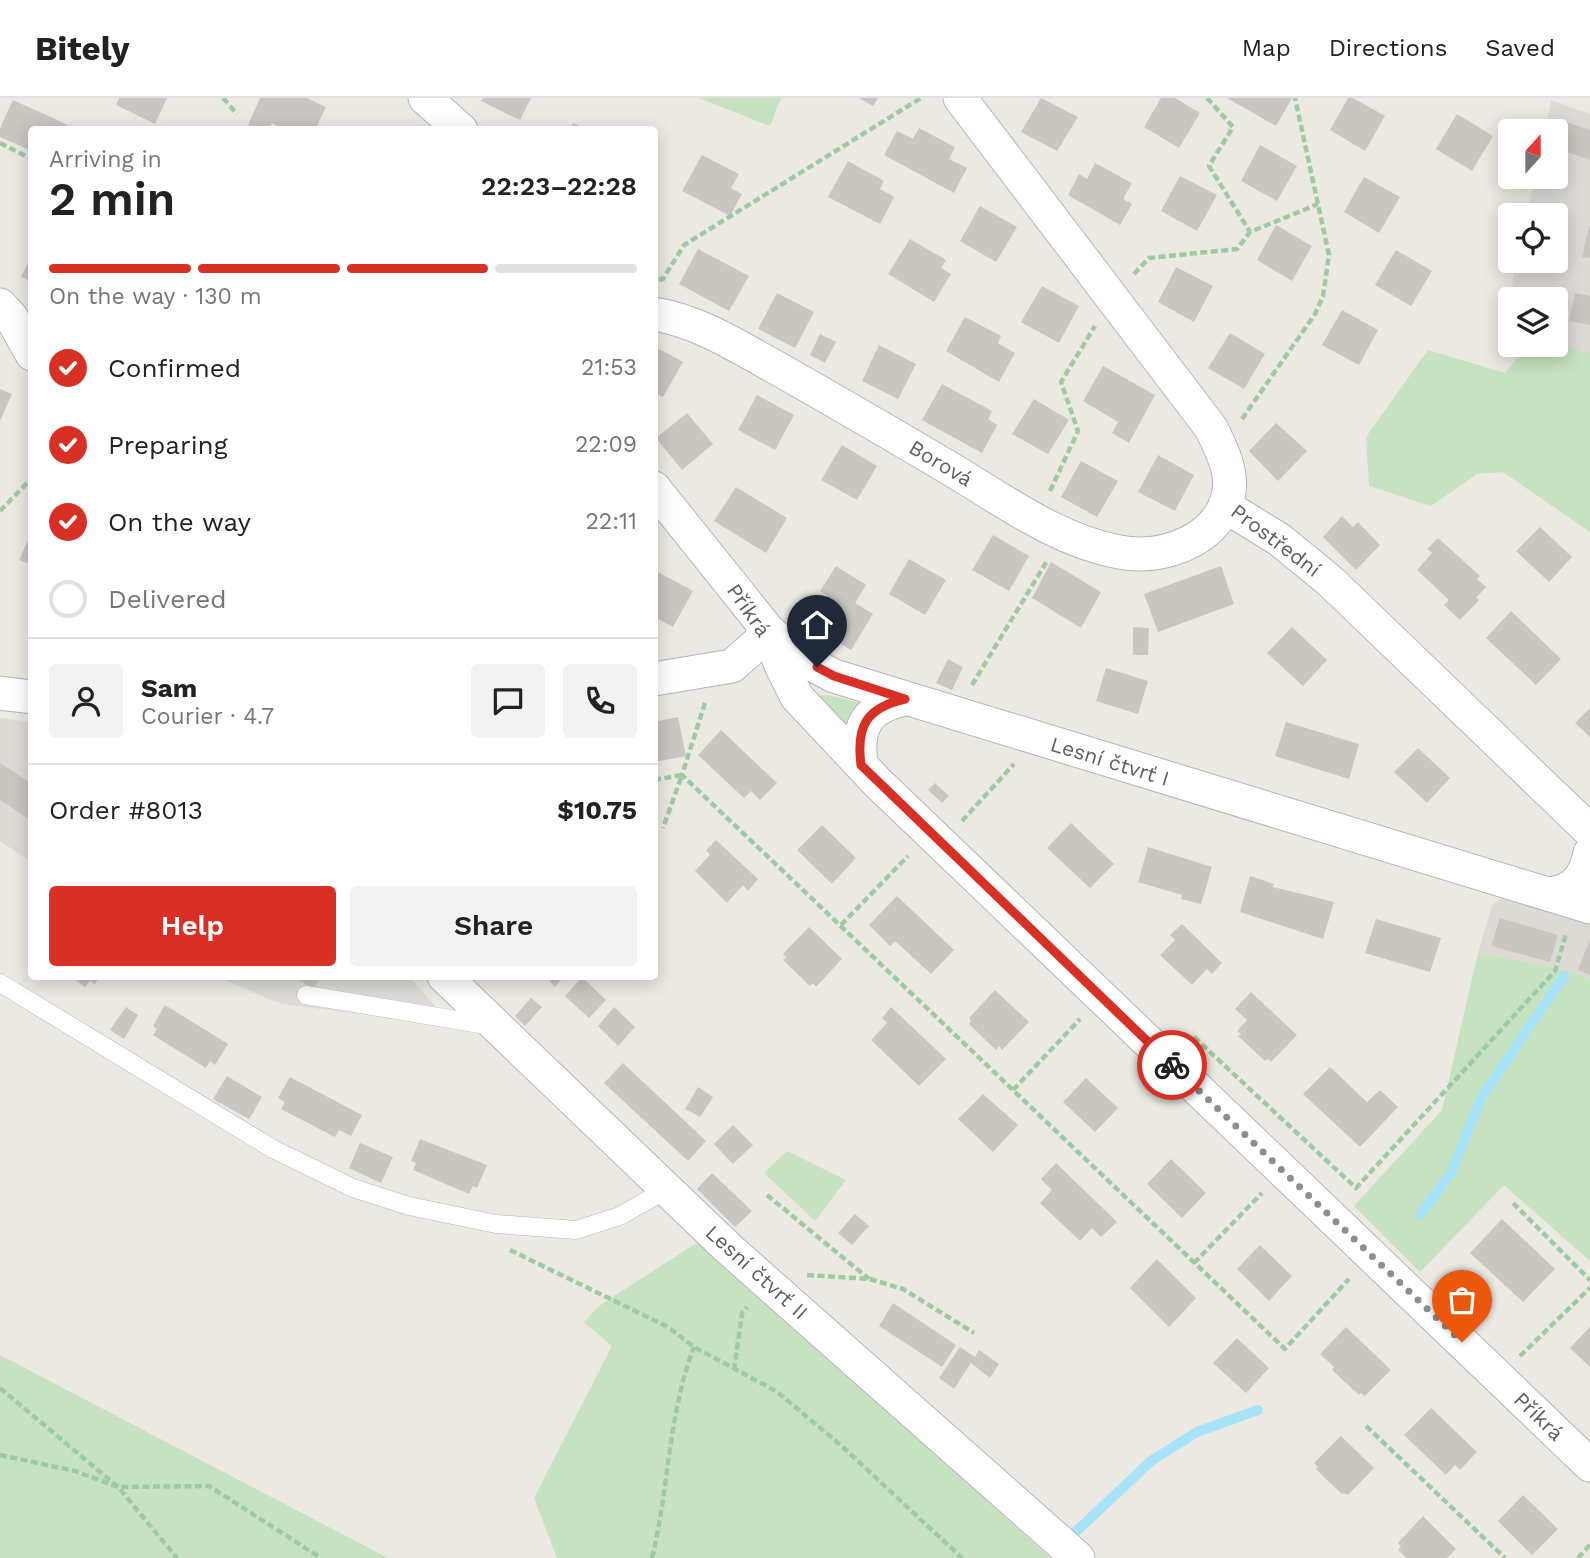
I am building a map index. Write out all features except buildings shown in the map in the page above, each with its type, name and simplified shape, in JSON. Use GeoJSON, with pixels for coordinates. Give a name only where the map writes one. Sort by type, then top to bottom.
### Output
{"type":"FeatureCollection","features":[{"type":"Feature","properties":{"kind":"street"},"geometry":{"type":"LineString","coordinates":[[425,98],[456,126]]}},
{"type":"Feature","properties":{"kind":"street","name":"Prostřední"},"geometry":{"type":"LineString","coordinates":[[960,98],[1198,409],[1221,448],[1229,469],[1231,482],[1225,506],[1280,540],[1330,581],[1590,831]]}},
{"type":"Feature","properties":{"kind":"street"},"geometry":{"type":"LineString","coordinates":[[0,304],[11,317],[28,347]]}},
{"type":"Feature","properties":{"kind":"street","name":"Borová"},"geometry":{"type":"LineString","coordinates":[[658,315],[685,322],[727,340],[883,428],[1049,528],[1122,553],[1163,552],[1182,546],[1207,530],[1225,506]]}},
{"type":"Feature","properties":{"kind":"street","name":"Příkrá"},"geometry":{"type":"LineString","coordinates":[[658,493],[767,629],[781,666],[797,696],[861,765],[1590,1465]]}},
{"type":"Feature","properties":{"kind":"street"},"geometry":{"type":"LineString","coordinates":[[658,678],[732,666],[758,643],[767,629]]}},
{"type":"Feature","properties":{"kind":"street","name":"Lesní čtvrť I"},"geometry":{"type":"LineString","coordinates":[[767,629],[800,658],[834,676],[1571,901]]}},
{"type":"Feature","properties":{"kind":"street"},"geometry":{"type":"LineString","coordinates":[[0,693],[28,696]]}},
{"type":"Feature","properties":{"kind":"street"},"geometry":{"type":"LineString","coordinates":[[861,765],[858,745],[862,728],[872,712],[887,703],[905,699]]}},
{"type":"Feature","properties":{"kind":"street"},"geometry":{"type":"LineString","coordinates":[[1571,901],[1560,893],[1578,882],[1584,874],[1590,853]]}},
{"type":"Feature","properties":{"kind":"street","name":"Lesní čtvrť II"},"geometry":{"type":"LineString","coordinates":[[448,980],[765,1280],[1079,1558]]}},
{"type":"Feature","properties":{"kind":"lane"},"geometry":{"type":"LineString","coordinates":[[0,983],[274,1149],[353,1188],[409,1206],[496,1224],[576,1230],[620,1216],[667,1189]]}},
{"type":"Feature","properties":{"kind":"lane"},"geometry":{"type":"LineString","coordinates":[[306,995],[498,1027]]}},
{"type":"Feature","properties":{"kind":"path"},"geometry":{"type":"LineString","coordinates":[[223,98],[237,114]]}},
{"type":"Feature","properties":{"kind":"path"},"geometry":{"type":"LineString","coordinates":[[658,281],[663,279],[684,245],[921,98]]}},
{"type":"Feature","properties":{"kind":"path"},"geometry":{"type":"LineString","coordinates":[[1207,98],[1233,127],[1209,166],[1250,232]]}},
{"type":"Feature","properties":{"kind":"path"},"geometry":{"type":"LineString","coordinates":[[1221,448],[1315,314],[1323,296],[1329,255],[1295,98]]}},
{"type":"Feature","properties":{"kind":"path"},"geometry":{"type":"LineString","coordinates":[[0,143],[28,157]]}},
{"type":"Feature","properties":{"kind":"path"},"geometry":{"type":"LineString","coordinates":[[970,689],[1049,528],[1079,431],[1061,382],[1112,296],[1149,258],[1237,249],[1250,232],[1318,204]]}},
{"type":"Feature","properties":{"kind":"path"},"geometry":{"type":"LineString","coordinates":[[0,511],[28,482]]}},
{"type":"Feature","properties":{"kind":"path"},"geometry":{"type":"LineString","coordinates":[[663,828],[703,710]]}},
{"type":"Feature","properties":{"kind":"path"},"geometry":{"type":"LineString","coordinates":[[971,830],[961,820],[1038,738]]}},
{"type":"Feature","properties":{"kind":"path"},"geometry":{"type":"LineString","coordinates":[[658,779],[682,775]]}},
{"type":"Feature","properties":{"kind":"path"},"geometry":{"type":"LineString","coordinates":[[682,775],[1284,1349],[1354,1274]]}},
{"type":"Feature","properties":{"kind":"path"},"geometry":{"type":"LineString","coordinates":[[841,925],[906,858]]}},
{"type":"Feature","properties":{"kind":"path"},"geometry":{"type":"LineString","coordinates":[[1184,1028],[1356,1188],[1555,971],[1571,901]]}},
{"type":"Feature","properties":{"kind":"path"},"geometry":{"type":"LineString","coordinates":[[1013,1090],[1083,1016]]}},
{"type":"Feature","properties":{"kind":"path"},"geometry":{"type":"LineString","coordinates":[[1194,1263],[1267,1187]]}},
{"type":"Feature","properties":{"kind":"path"},"geometry":{"type":"LineString","coordinates":[[767,1195],[870,1279]]}},
{"type":"Feature","properties":{"kind":"path"},"geometry":{"type":"LineString","coordinates":[[1513,1203],[1590,1280]]}},
{"type":"Feature","properties":{"kind":"path"},"geometry":{"type":"LineString","coordinates":[[503,1247],[668,1327],[694,1347],[776,1391],[844,1448],[962,1558]]}},
{"type":"Feature","properties":{"kind":"path"},"geometry":{"type":"LineString","coordinates":[[734,1370],[742,1313],[765,1280],[816,1273],[870,1279],[903,1289],[974,1333]]}},
{"type":"Feature","properties":{"kind":"path"},"geometry":{"type":"LineString","coordinates":[[1498,1377],[1590,1288]]}},
{"type":"Feature","properties":{"kind":"path"},"geometry":{"type":"LineString","coordinates":[[652,1558],[683,1375],[694,1347]]}},
{"type":"Feature","properties":{"kind":"path"},"geometry":{"type":"LineString","coordinates":[[0,1388],[118,1487],[177,1558]]}},
{"type":"Feature","properties":{"kind":"path"},"geometry":{"type":"LineString","coordinates":[[1366,1426],[1505,1558]]}},
{"type":"Feature","properties":{"kind":"path"},"geometry":{"type":"LineString","coordinates":[[0,1455],[75,1471],[118,1487],[209,1486],[321,1558]]}},
{"type":"Feature","properties":{"kind":"path"},"geometry":{"type":"LineString","coordinates":[[1578,1558],[1590,1545]]}},
{"type":"Feature","properties":{"kind":"shaded area"},"geometry":{"type":"Polygon","coordinates":[[[1551,100],[1590,114],[1590,371],[1513,357],[1568,357],[1568,287],[1511,287],[1514,273],[1568,273],[1568,203],[1530,203],[1532,189],[1568,189],[1568,119],[1547,119],[1551,100]]]}},
{"type":"Feature","properties":{"kind":"shaded area"},"geometry":{"type":"Polygon","coordinates":[[[0,718],[28,722],[28,860],[0,841],[0,718]]]}},
{"type":"Feature","properties":{"kind":"shaded area"},"geometry":{"type":"Polygon","coordinates":[[[1502,898],[1590,925],[1590,980],[1571,970],[1478,953],[1492,905],[1502,898]]]}},
{"type":"Feature","properties":{"kind":"shaded area"},"geometry":{"type":"Polygon","coordinates":[[[225,980],[413,980],[451,1025],[281,1004],[225,980]]]}},
{"type":"Feature","properties":{"kind":"green space"},"geometry":{"type":"Polygon","coordinates":[[[699,98],[781,98],[770,126],[699,98]]]}},
{"type":"Feature","properties":{"kind":"green space"},"geometry":{"type":"Polygon","coordinates":[[[1568,348],[1590,353],[1590,532],[1503,472],[1477,474],[1431,506],[1369,486],[1366,437],[1428,350],[1505,373],[1518,357],[1568,357],[1568,348]]]}},
{"type":"Feature","properties":{"kind":"green space"},"geometry":{"type":"Polygon","coordinates":[[[820,695],[861,703],[847,731],[819,702],[820,695]]]}},
{"type":"Feature","properties":{"kind":"green space"},"geometry":{"type":"Polygon","coordinates":[[[1478,953],[1571,970],[1590,980],[1590,1261],[1504,1185],[1420,1272],[1354,1206],[1442,1110],[1478,953]]]}},
{"type":"Feature","properties":{"kind":"green space"},"geometry":{"type":"Polygon","coordinates":[[[787,1151],[846,1180],[815,1221],[764,1173],[787,1151]]]}},
{"type":"Feature","properties":{"kind":"green space"},"geometry":{"type":"Polygon","coordinates":[[[701,1240],[1050,1558],[557,1558],[534,1498],[612,1346],[584,1322],[599,1306],[701,1240]]]}},
{"type":"Feature","properties":{"kind":"green space"},"geometry":{"type":"Polygon","coordinates":[[[0,1355],[388,1558],[0,1558],[0,1355]]]}},
{"type":"Feature","properties":{"kind":"waterway"},"geometry":{"type":"LineString","coordinates":[[1420,1215],[1451,1173],[1481,1098],[1564,976]]}},
{"type":"Feature","properties":{"kind":"waterway"},"geometry":{"type":"LineString","coordinates":[[1066,1541],[1151,1461],[1197,1432],[1258,1410]]}},
{"type":"Feature","properties":{"kind":"way so far"},"geometry":{"type":"LineString","coordinates":[[1172,1065],[1462,1342]]}},
{"type":"Feature","properties":{"kind":"route"},"geometry":{"type":"LineString","coordinates":[[817,667],[834,676],[905,699],[887,703],[872,712],[862,728],[858,745],[861,765],[1172,1065]]}}]}
